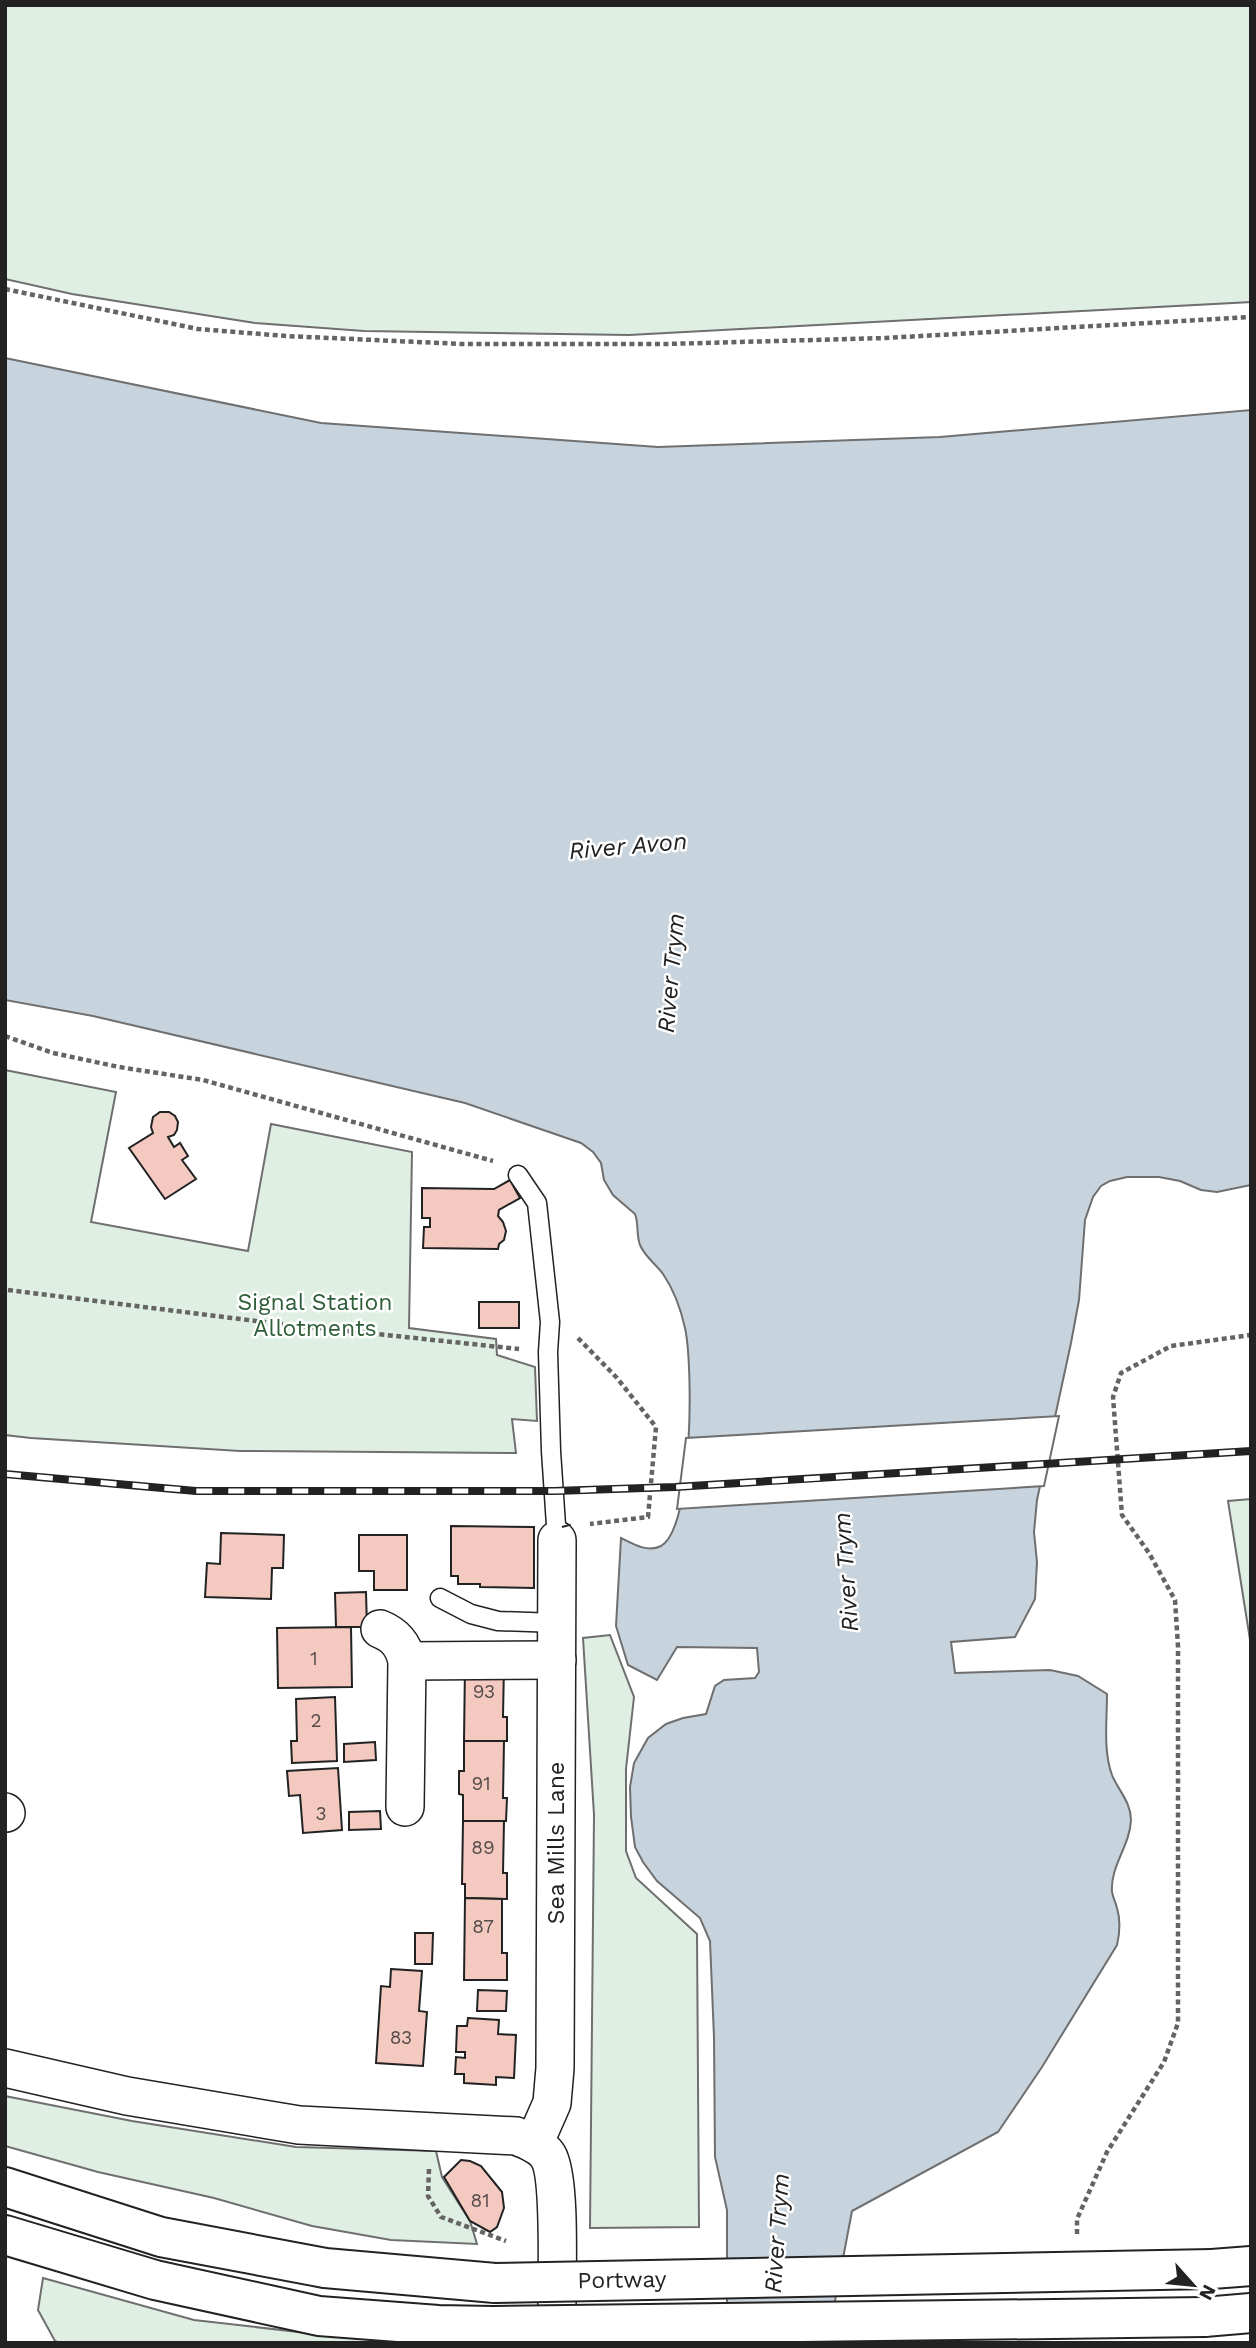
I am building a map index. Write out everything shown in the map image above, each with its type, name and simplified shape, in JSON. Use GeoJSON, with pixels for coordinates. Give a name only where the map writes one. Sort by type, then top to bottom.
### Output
{"type":"FeatureCollection","features":[{"type":"Feature","properties":{"kind":"highway","name":"Portway"},"geometry":{"type":"LineString","coordinates":[[5,2187],[161,2237],[325,2268],[495,2283],[1212,2269],[1251,2266]]}},
{"type":"Feature","properties":{"kind":"highway","name":"Portway"},"geometry":{"type":"LineString","coordinates":[[5,2235],[155,2280],[319,2316],[438,2325],[1251,2314]]}},
{"type":"Feature","properties":{"kind":"street","name":"Sea Mills Lane"},"geometry":{"type":"LineString","coordinates":[[534,2144],[552,2103],[555,2068],[557,1539]]}},
{"type":"Feature","properties":{"kind":"street"},"geometry":{"type":"LineString","coordinates":[[380,1629],[393,1635],[405,1651],[407,1661],[405,1807]]}},
{"type":"Feature","properties":{"kind":"street"},"geometry":{"type":"LineString","coordinates":[[407,1661],[557,1660]]}},
{"type":"Feature","properties":{"kind":"street"},"geometry":{"type":"LineString","coordinates":[[5,2068],[127,2096],[299,2125],[516,2136],[534,2144],[547,2156],[556,2180],[556,2324],[562,2343]]}},
{"type":"Feature","properties":{"kind":"lane"},"geometry":{"type":"LineString","coordinates":[[518,1175],[537,1203],[550,1322],[548,1352],[557,1539]]}},
{"type":"Feature","properties":{"kind":"lane"},"geometry":{"type":"LineString","coordinates":[[440,1598],[471,1615],[498,1621],[557,1623]]}},
{"type":"Feature","properties":{"kind":"path"},"geometry":{"type":"LineString","coordinates":[[5,289],[198,328],[286,337],[462,344],[666,344],[886,338],[1251,317]]}},
{"type":"Feature","properties":{"kind":"path"},"geometry":{"type":"LineString","coordinates":[[5,1036],[53,1053],[203,1080],[486,1158],[518,1175]]}},
{"type":"Feature","properties":{"kind":"path"},"geometry":{"type":"LineString","coordinates":[[8,1290],[272,1323],[548,1352]]}},
{"type":"Feature","properties":{"kind":"path"},"geometry":{"type":"LineString","coordinates":[[550,1322],[564,1324],[617,1378],[656,1427],[648,1517],[593,1523],[557,1539]]}},
{"type":"Feature","properties":{"kind":"path"},"geometry":{"type":"LineString","coordinates":[[1076,2247],[1077,2219],[1107,2151],[1164,2062],[1178,2022],[1178,1646],[1175,1600],[1149,1553],[1122,1515],[1113,1397],[1121,1373],[1171,1346],[1251,1335]]}},
{"type":"Feature","properties":{"kind":"path"},"geometry":{"type":"LineString","coordinates":[[430,2133],[428,2196],[441,2217],[507,2241]]}},
{"type":"Feature","properties":{"kind":"green space"},"geometry":{"type":"Polygon","coordinates":[[[5,5],[1251,5],[1251,302],[629,335],[364,331],[255,323],[72,294],[5,279],[5,5]]]}},
{"type":"Feature","properties":{"kind":"green space","name":"Signal Station Allotments"},"geometry":{"type":"Polygon","coordinates":[[[5,1070],[116,1092],[91,1222],[248,1251],[271,1124],[412,1152],[409,1328],[496,1339],[497,1355],[535,1367],[537,1421],[512,1419],[516,1453],[240,1451],[5,1435],[5,1070]]]}},
{"type":"Feature","properties":{"kind":"green space"},"geometry":{"type":"Polygon","coordinates":[[[1251,1499],[1251,1646],[1228,1501],[1251,1499]]]}},
{"type":"Feature","properties":{"kind":"green space"},"geometry":{"type":"Polygon","coordinates":[[[610,1635],[634,1697],[626,1769],[626,1851],[636,1878],[697,1934],[699,2227],[590,2228],[594,1815],[583,1638],[610,1635]]]}},
{"type":"Feature","properties":{"kind":"green space"},"geometry":{"type":"Polygon","coordinates":[[[5,2096],[132,2121],[296,2147],[436,2151],[442,2177],[470,2221],[477,2244],[391,2240],[312,2226],[214,2198],[98,2172],[5,2146],[5,2096]]]}},
{"type":"Feature","properties":{"kind":"green space"},"geometry":{"type":"Polygon","coordinates":[[[43,2278],[194,2320],[351,2338],[493,2343],[60,2343],[55,2341],[38,2310],[43,2278]]]}},
{"type":"Feature","properties":{"kind":"water"},"geometry":{"type":"Polygon","coordinates":[[[5,358],[321,423],[658,447],[940,437],[1251,410],[1251,1185],[1217,1192],[1159,1177],[1127,1177],[1101,1186],[1093,1197],[1085,1220],[1079,1300],[1037,1500],[1034,1532],[1037,1562],[1035,1599],[1015,1637],[951,1642],[955,1673],[1050,1670],[1078,1676],[1107,1694],[1107,1756],[1115,1781],[1129,1807],[1131,1820],[1112,1883],[1120,1922],[1117,1945],[1042,2067],[998,2132],[852,2211],[827,2343],[727,2343],[727,2210],[715,2157],[710,1941],[700,1918],[657,1881],[635,1847],[630,1787],[634,1763],[648,1738],[666,1724],[706,1714],[715,1686],[724,1680],[755,1678],[759,1672],[757,1648],[677,1647],[657,1680],[628,1665],[616,1626],[621,1538],[651,1549],[661,1546],[672,1533],[680,1509],[690,1408],[688,1347],[677,1300],[663,1274],[640,1245],[635,1214],[613,1195],[604,1180],[601,1163],[593,1152],[581,1143],[465,1103],[93,1016],[5,1000],[5,358]]]}},
{"type":"Feature","properties":{"kind":"pier"},"geometry":{"type":"Polygon","coordinates":[[[1059,1416],[1044,1486],[677,1509],[686,1438],[1059,1416]]]}},
{"type":"Feature","properties":{"kind":"building"},"geometry":{"type":"Polygon","coordinates":[[[160,1112],[169,1112],[175,1116],[178,1122],[177,1130],[174,1135],[168,1137],[174,1147],[180,1143],[188,1156],[182,1160],[196,1179],[165,1199],[129,1148],[153,1133],[153,1117],[160,1112]]]}},
{"type":"Feature","properties":{"kind":"building"},"geometry":{"type":"Polygon","coordinates":[[[510,1180],[520,1198],[499,1210],[498,1216],[506,1231],[498,1249],[423,1248],[424,1227],[430,1227],[430,1218],[422,1218],[422,1188],[494,1189],[510,1180]]]}},
{"type":"Feature","properties":{"kind":"building"},"geometry":{"type":"Polygon","coordinates":[[[479,1302],[519,1302],[519,1328],[479,1328],[479,1302]]]}},
{"type":"Feature","properties":{"kind":"building"},"geometry":{"type":"Polygon","coordinates":[[[451,1526],[534,1527],[534,1588],[458,1584],[458,1576],[451,1576],[451,1526]]]}},
{"type":"Feature","properties":{"kind":"building"},"geometry":{"type":"Polygon","coordinates":[[[221,1533],[284,1535],[283,1568],[272,1568],[271,1599],[205,1597],[207,1563],[220,1564],[221,1533]]]}},
{"type":"Feature","properties":{"kind":"building"},"geometry":{"type":"Polygon","coordinates":[[[359,1535],[407,1535],[407,1590],[374,1590],[374,1571],[359,1571],[359,1535]]]}},
{"type":"Feature","properties":{"kind":"building"},"geometry":{"type":"Polygon","coordinates":[[[366,1592],[367,1627],[336,1627],[335,1593],[366,1592]]]}},
{"type":"Feature","properties":{"kind":"building"},"geometry":{"type":"Polygon","coordinates":[[[351,1627],[352,1687],[278,1688],[277,1628],[351,1627]]]}},
{"type":"Feature","properties":{"kind":"building"},"geometry":{"type":"Polygon","coordinates":[[[465,1665],[504,1666],[503,1717],[507,1717],[507,1741],[464,1741],[465,1665]]]}},
{"type":"Feature","properties":{"kind":"building"},"geometry":{"type":"Polygon","coordinates":[[[335,1697],[337,1761],[292,1763],[291,1741],[297,1741],[296,1699],[335,1697]]]}},
{"type":"Feature","properties":{"kind":"building"},"geometry":{"type":"Polygon","coordinates":[[[464,1741],[504,1741],[503,1798],[507,1798],[506,1821],[463,1821],[459,1771],[464,1771],[464,1741]]]}},
{"type":"Feature","properties":{"kind":"building"},"geometry":{"type":"Polygon","coordinates":[[[375,1742],[376,1760],[344,1762],[344,1744],[375,1742]]]}},
{"type":"Feature","properties":{"kind":"building"},"geometry":{"type":"Polygon","coordinates":[[[338,1768],[342,1830],[303,1833],[300,1795],[289,1796],[287,1771],[338,1768]]]}},
{"type":"Feature","properties":{"kind":"building"},"geometry":{"type":"Polygon","coordinates":[[[380,1811],[381,1829],[349,1830],[349,1812],[380,1811]]]}},
{"type":"Feature","properties":{"kind":"building"},"geometry":{"type":"Polygon","coordinates":[[[463,1821],[504,1821],[503,1873],[507,1873],[507,1899],[465,1898],[465,1884],[462,1884],[463,1821]]]}},
{"type":"Feature","properties":{"kind":"building"},"geometry":{"type":"Polygon","coordinates":[[[465,1898],[502,1899],[502,1953],[507,1953],[507,1980],[464,1980],[465,1898]]]}},
{"type":"Feature","properties":{"kind":"building"},"geometry":{"type":"Polygon","coordinates":[[[415,1933],[433,1933],[432,1964],[415,1964],[415,1933]]]}},
{"type":"Feature","properties":{"kind":"building"},"geometry":{"type":"Polygon","coordinates":[[[391,1969],[422,1971],[419,2011],[427,2012],[423,2066],[376,2063],[381,1986],[390,1987],[391,1969]]]}},
{"type":"Feature","properties":{"kind":"building"},"geometry":{"type":"Polygon","coordinates":[[[478,1990],[507,1991],[506,2011],[477,2011],[478,1990]]]}},
{"type":"Feature","properties":{"kind":"building"},"geometry":{"type":"Polygon","coordinates":[[[468,2018],[499,2020],[498,2034],[516,2035],[514,2078],[496,2077],[496,2085],[464,2083],[464,2074],[455,2074],[456,2057],[465,2058],[465,2052],[456,2052],[457,2026],[467,2026],[468,2018]]]}},
{"type":"Feature","properties":{"kind":"building"},"geometry":{"type":"Polygon","coordinates":[[[461,2160],[481,2166],[502,2192],[504,2208],[497,2227],[490,2232],[470,2221],[444,2177],[461,2160]]]}},
{"type":"Feature","properties":{"kind":"railway"},"geometry":{"type":"LineString","coordinates":[[5,1474],[196,1491],[554,1491],[675,1487],[1251,1451]]}},
{"type":"Feature","properties":{"kind":"fence"},"geometry":{"type":"LineString","coordinates":[[562,1527],[573,1524]]}},
{"type":"Feature","properties":{"kind":"water label","name":"River Avon"},"geometry":{"type":"Point","coordinates":[628,846]}},
{"type":"Feature","properties":{"kind":"water label","name":"River Trym"},"geometry":{"type":"Point","coordinates":[671,973]}},
{"type":"Feature","properties":{"kind":"water label","name":"River Trym"},"geometry":{"type":"Point","coordinates":[846,1572]}},
{"type":"Feature","properties":{"kind":"water label","name":"River Trym"},"geometry":{"type":"Point","coordinates":[777,2233]}}]}
